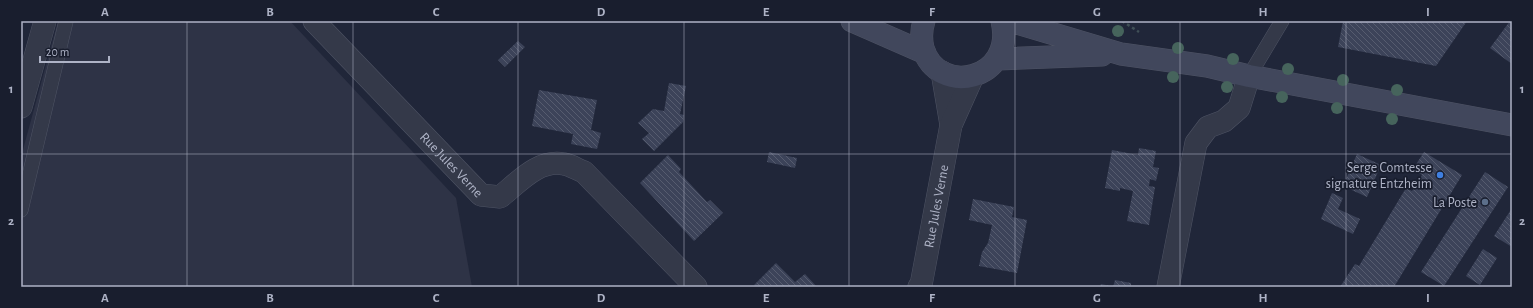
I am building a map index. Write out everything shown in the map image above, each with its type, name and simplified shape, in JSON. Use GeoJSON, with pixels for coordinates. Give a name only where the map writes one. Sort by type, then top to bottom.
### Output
{"type":"FeatureCollection","features":[{"type":"Feature","properties":{"kind":"main road"},"geometry":{"type":"LineString","coordinates":[[852,21],[925,53]]}},
{"type":"Feature","properties":{"kind":"main road"},"geometry":{"type":"LineString","coordinates":[[924,21],[921,41],[925,53],[932,64],[942,72],[952,76],[962,77],[973,76],[983,72],[991,67],[998,59],[1004,46],[1005,32],[1002,21]]}},
{"type":"Feature","properties":{"kind":"main road"},"geometry":{"type":"LineString","coordinates":[[1010,21],[1121,54],[1207,66],[1249,76],[1512,125]]}},
{"type":"Feature","properties":{"kind":"main road"},"geometry":{"type":"LineString","coordinates":[[998,59],[1121,54]]}},
{"type":"Feature","properties":{"kind":"street"},"geometry":{"type":"LineString","coordinates":[[21,107],[45,21]]}},
{"type":"Feature","properties":{"kind":"street","name":"Rue Jules Verne"},"geometry":{"type":"LineString","coordinates":[[314,21],[481,195],[500,197],[532,171],[544,164],[565,164],[584,172],[696,287]]}},
{"type":"Feature","properties":{"kind":"street","name":"Rue Jules Verne"},"geometry":{"type":"LineString","coordinates":[[942,72],[951,125]]}},
{"type":"Feature","properties":{"kind":"street","name":"Rue Jules Verne"},"geometry":{"type":"LineString","coordinates":[[919,287],[921,285],[951,125],[973,76]]}},
{"type":"Feature","properties":{"kind":"street"},"geometry":{"type":"LineString","coordinates":[[1168,287],[1196,143],[1208,127],[1224,121],[1239,108],[1249,76]]}},
{"type":"Feature","properties":{"kind":"lane"},"geometry":{"type":"LineString","coordinates":[[21,210],[66,21]]}},
{"type":"Feature","properties":{"kind":"lane"},"geometry":{"type":"LineString","coordinates":[[1249,76],[1282,21]]}},
{"type":"Feature","properties":{"kind":"shaded area"},"geometry":{"type":"Polygon","coordinates":[[[58,21],[290,21],[456,198],[472,287],[21,287],[21,157],[58,21]]]}},
{"type":"Feature","properties":{"kind":"building"},"geometry":{"type":"Polygon","coordinates":[[[1343,21],[1467,21],[1436,66],[1338,47],[1343,21]]]}},
{"type":"Feature","properties":{"kind":"building"},"geometry":{"type":"Polygon","coordinates":[[[1510,21],[1512,21],[1512,64],[1490,48],[1510,21]]]}},
{"type":"Feature","properties":{"kind":"building"},"geometry":{"type":"Polygon","coordinates":[[[518,41],[525,47],[505,67],[498,60],[518,41]]]}},
{"type":"Feature","properties":{"kind":"building"},"geometry":{"type":"Polygon","coordinates":[[[669,83],[686,86],[680,114],[684,115],[683,122],[654,151],[642,139],[649,133],[638,123],[653,109],[664,111],[669,83]]]}},
{"type":"Feature","properties":{"kind":"building"},"geometry":{"type":"Polygon","coordinates":[[[539,90],[597,100],[591,130],[601,133],[597,149],[571,144],[573,134],[532,126],[539,90]]]}},
{"type":"Feature","properties":{"kind":"building"},"geometry":{"type":"Polygon","coordinates":[[[1139,148],[1156,151],[1153,167],[1159,168],[1156,181],[1150,179],[1149,186],[1155,187],[1149,225],[1127,221],[1133,191],[1120,188],[1120,191],[1105,188],[1112,150],[1138,155],[1139,148]]]}},
{"type":"Feature","properties":{"kind":"building"},"geometry":{"type":"Polygon","coordinates":[[[769,152],[797,158],[795,168],[767,162],[769,152]]]}},
{"type":"Feature","properties":{"kind":"building"},"geometry":{"type":"Polygon","coordinates":[[[1424,152],[1462,175],[1394,287],[1340,287],[1355,264],[1359,266],[1406,188],[1412,191],[1422,175],[1413,169],[1424,152]]]}},
{"type":"Feature","properties":{"kind":"building"},"geometry":{"type":"Polygon","coordinates":[[[1357,154],[1381,165],[1367,197],[1343,186],[1357,154]]]}},
{"type":"Feature","properties":{"kind":"building"},"geometry":{"type":"Polygon","coordinates":[[[668,155],[681,169],[679,172],[707,202],[710,200],[723,213],[694,241],[640,183],[668,155]]]}},
{"type":"Feature","properties":{"kind":"building"},"geometry":{"type":"Polygon","coordinates":[[[1485,172],[1508,187],[1444,286],[1421,272],[1485,172]]]}},
{"type":"Feature","properties":{"kind":"building"},"geometry":{"type":"Polygon","coordinates":[[[1332,193],[1343,198],[1338,209],[1360,219],[1353,234],[1321,219],[1332,193]]]}},
{"type":"Feature","properties":{"kind":"building"},"geometry":{"type":"Polygon","coordinates":[[[973,199],[1014,207],[1012,217],[1027,220],[1017,273],[979,266],[982,252],[988,243],[992,225],[969,220],[973,199]]]}},
{"type":"Feature","properties":{"kind":"building"},"geometry":{"type":"Polygon","coordinates":[[[1512,208],[1512,247],[1494,236],[1512,208]]]}},
{"type":"Feature","properties":{"kind":"building"},"geometry":{"type":"Polygon","coordinates":[[[1483,249],[1497,258],[1480,285],[1466,276],[1483,249]]]}},
{"type":"Feature","properties":{"kind":"building"},"geometry":{"type":"Polygon","coordinates":[[[776,263],[795,282],[805,274],[817,287],[756,287],[754,285],[776,263]]]}},
{"type":"Feature","properties":{"kind":"building"},"geometry":{"type":"Polygon","coordinates":[[[1115,280],[1131,283],[1131,287],[1113,287],[1115,280]]]}},
{"type":"Feature","properties":{"kind":"building"},"geometry":{"type":"Polygon","coordinates":[[[1101,284],[1111,286],[1111,287],[1100,287],[1101,284]]]}},
{"type":"Feature","properties":{"kind":"place","name":"Serge Comtesse signature Entzheim"},"geometry":{"type":"Point","coordinates":[1440,175]}},
{"type":"Feature","properties":{"kind":"place","name":"La Poste"},"geometry":{"type":"Point","coordinates":[1485,202]}}]}
